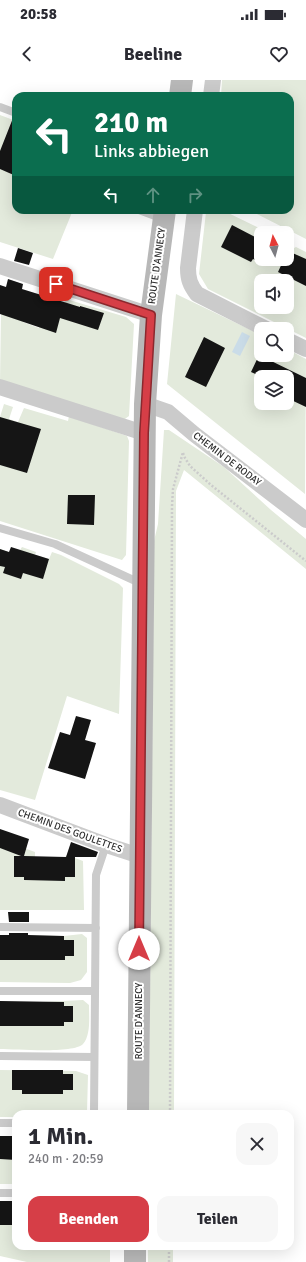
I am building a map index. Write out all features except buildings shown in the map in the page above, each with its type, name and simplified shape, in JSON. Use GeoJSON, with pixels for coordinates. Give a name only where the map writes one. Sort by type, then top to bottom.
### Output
{"type":"FeatureCollection","features":[{"type":"Feature","properties":{"kind":"main road"},"geometry":{"type":"LineString","coordinates":[[180,92],[182,80]]}},
{"type":"Feature","properties":{"kind":"main road","name":"ROUTE D'ANNECY"},"geometry":{"type":"LineString","coordinates":[[138,1110],[144,433],[151,315],[164,215]]}},
{"type":"Feature","properties":{"kind":"main road"},"geometry":{"type":"LineString","coordinates":[[135,1250],[135,1262]]}},
{"type":"Feature","properties":{"kind":"street"},"geometry":{"type":"LineString","coordinates":[[212,92],[213,80]]}},
{"type":"Feature","properties":{"kind":"street"},"geometry":{"type":"LineString","coordinates":[[195,214],[188,268],[188,277],[191,286],[196,294],[254,323]]}},
{"type":"Feature","properties":{"kind":"street"},"geometry":{"type":"LineString","coordinates":[[0,266],[151,315]]}},
{"type":"Feature","properties":{"kind":"street"},"geometry":{"type":"LineString","coordinates":[[294,343],[306,349]]}},
{"type":"Feature","properties":{"kind":"street"},"geometry":{"type":"LineString","coordinates":[[0,387],[144,433]]}},
{"type":"Feature","properties":{"kind":"street","name":"CHEMIN DE RODAY"},"geometry":{"type":"LineString","coordinates":[[145,404],[168,412],[194,434],[306,520]]}},
{"type":"Feature","properties":{"kind":"street","name":"CHEMIN DES GOULETTES"},"geometry":{"type":"LineString","coordinates":[[0,805],[106,845],[140,856]]}},
{"type":"Feature","properties":{"kind":"lane"},"geometry":{"type":"LineString","coordinates":[[0,107],[12,112]]}},
{"type":"Feature","properties":{"kind":"lane"},"geometry":{"type":"LineString","coordinates":[[0,528],[55,544],[143,584]]}},
{"type":"Feature","properties":{"kind":"lane"},"geometry":{"type":"LineString","coordinates":[[94,1110],[96,875],[106,845]]}},
{"type":"Feature","properties":{"kind":"lane"},"geometry":{"type":"LineString","coordinates":[[0,927],[96,928]]}},
{"type":"Feature","properties":{"kind":"lane"},"geometry":{"type":"LineString","coordinates":[[0,991],[94,991]]}},
{"type":"Feature","properties":{"kind":"lane"},"geometry":{"type":"LineString","coordinates":[[0,1056],[94,1057]]}},
{"type":"Feature","properties":{"kind":"lane"},"geometry":{"type":"LineString","coordinates":[[0,1123],[12,1123]]}},
{"type":"Feature","properties":{"kind":"lane"},"geometry":{"type":"LineString","coordinates":[[0,1193],[12,1193]]}},
{"type":"Feature","properties":{"kind":"path"},"geometry":{"type":"LineString","coordinates":[[170,1110],[172,506],[173,489],[183,452],[190,466],[211,485],[306,561]]}},
{"type":"Feature","properties":{"kind":"path"},"geometry":{"type":"LineString","coordinates":[[169,1250],[169,1262]]}},
{"type":"Feature","properties":{"kind":"shaded area"},"geometry":{"type":"Polygon","coordinates":[[[222,80],[306,80],[306,239],[294,233],[294,226],[280,226],[257,214],[294,214],[294,92],[221,92],[222,80]]]}},
{"type":"Feature","properties":{"kind":"shaded area"},"geometry":{"type":"Polygon","coordinates":[[[0,115],[12,120],[12,214],[71,214],[53,259],[0,242],[0,115]]]}},
{"type":"Feature","properties":{"kind":"shaded area"},"geometry":{"type":"Polygon","coordinates":[[[206,214],[230,214],[255,226],[254,266],[294,266],[294,248],[296,247],[306,252],[306,338],[294,332],[294,322],[274,322],[258,314],[294,314],[294,274],[254,274],[254,312],[208,289],[199,274],[206,214]]]}},
{"type":"Feature","properties":{"kind":"shaded area"},"geometry":{"type":"Polygon","coordinates":[[[176,294],[254,332],[254,362],[294,362],[294,353],[306,359],[305,494],[167,384],[176,294]]]}},
{"type":"Feature","properties":{"kind":"shaded area"},"geometry":{"type":"Polygon","coordinates":[[[49,298],[65,303],[66,299],[126,317],[134,324],[129,416],[122,421],[0,383],[1,311],[24,317],[23,322],[39,328],[49,298]]]}},
{"type":"Feature","properties":{"kind":"shaded area"},"geometry":{"type":"Polygon","coordinates":[[[4,404],[13,407],[9,419],[18,422],[24,408],[68,421],[69,416],[127,436],[129,441],[126,555],[122,560],[0,521],[0,417],[4,404]]]}},
{"type":"Feature","properties":{"kind":"shaded area"},"geometry":{"type":"Polygon","coordinates":[[[164,430],[169,430],[224,467],[271,510],[306,539],[306,569],[184,470],[176,491],[174,1110],[149,1110],[154,541],[158,524],[164,430]]]}},
{"type":"Feature","properties":{"kind":"shaded area"},"geometry":{"type":"Polygon","coordinates":[[[22,547],[36,552],[35,555],[49,559],[52,552],[61,555],[119,584],[123,588],[119,714],[67,696],[35,800],[0,790],[0,549],[9,552],[20,550],[22,547]]]}},
{"type":"Feature","properties":{"kind":"shaded area"},"geometry":{"type":"Polygon","coordinates":[[[10,843],[35,852],[35,857],[65,857],[67,855],[83,861],[84,910],[0,910],[0,848],[10,843]]]}},
{"type":"Feature","properties":{"kind":"shaded area"},"geometry":{"type":"Polygon","coordinates":[[[82,934],[87,938],[87,972],[81,980],[70,983],[0,982],[0,935],[64,936],[82,934]]]}},
{"type":"Feature","properties":{"kind":"shaded area"},"geometry":{"type":"Polygon","coordinates":[[[83,1000],[89,1005],[89,1020],[86,1040],[83,1044],[77,1047],[57,1050],[0,1049],[0,1002],[43,1025],[43,1002],[83,1000]]]}},
{"type":"Feature","properties":{"kind":"shaded area"},"geometry":{"type":"Polygon","coordinates":[[[0,1070],[76,1071],[88,1075],[87,1110],[12,1110],[12,1117],[0,1117],[0,1070]]]}},
{"type":"Feature","properties":{"kind":"shaded area"},"geometry":{"type":"Polygon","coordinates":[[[0,1136],[12,1136],[12,1184],[0,1184],[0,1136]]]}},
{"type":"Feature","properties":{"kind":"shaded area"},"geometry":{"type":"Polygon","coordinates":[[[0,1201],[12,1201],[12,1250],[110,1250],[110,1262],[27,1262],[0,1256],[0,1201]]]}},
{"type":"Feature","properties":{"kind":"shaded area"},"geometry":{"type":"Polygon","coordinates":[[[148,1250],[173,1250],[173,1262],[148,1262],[148,1250]]]}},
{"type":"Feature","properties":{"kind":"water"},"geometry":{"type":"Polygon","coordinates":[[[242,332],[250,336],[240,356],[232,352],[242,332]]]}},
{"type":"Feature","properties":{"kind":"route"},"geometry":{"type":"LineString","coordinates":[[56,284],[151,315],[148,345],[144,433],[139,949]]}}]}
